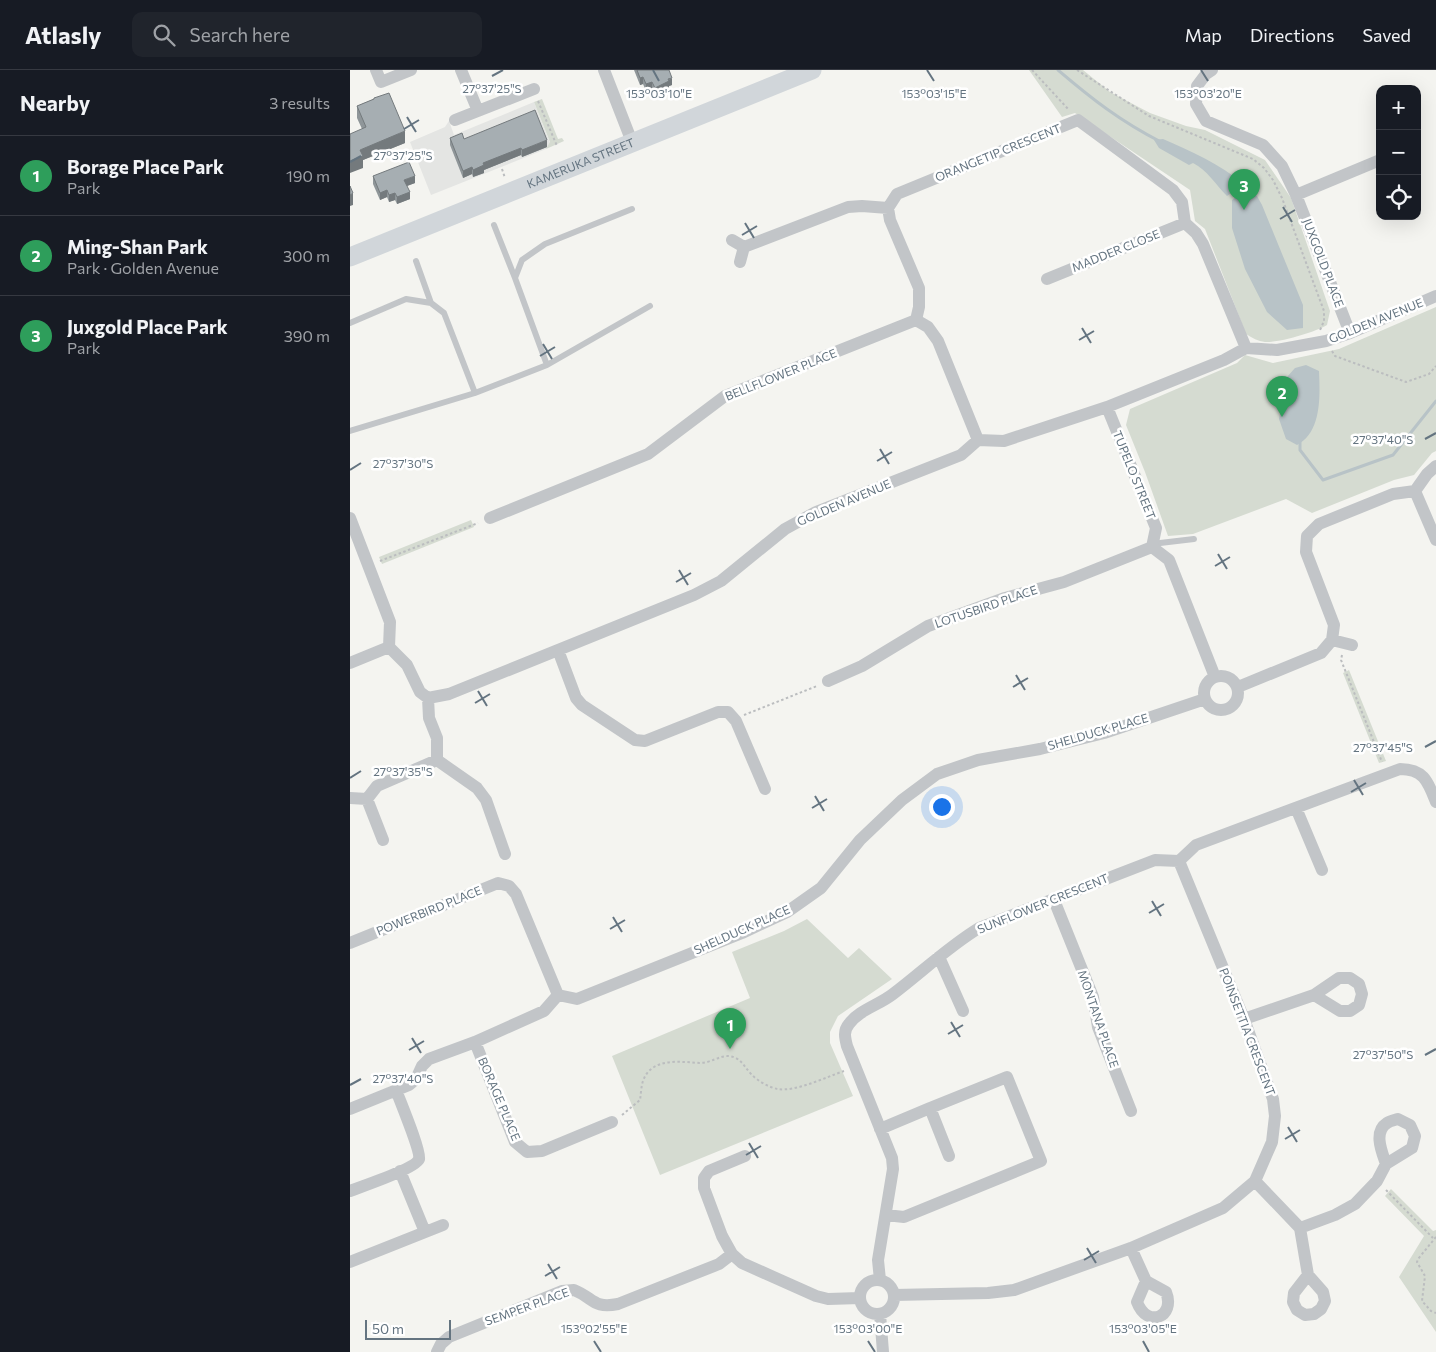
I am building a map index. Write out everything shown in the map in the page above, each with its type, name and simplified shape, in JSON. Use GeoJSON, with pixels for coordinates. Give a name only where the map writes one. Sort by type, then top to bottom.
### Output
{"type":"FeatureCollection","features":[{"type":"Feature","properties":{"kind":"street"},"geometry":{"type":"LineString","coordinates":[[376,70],[386,97]]}},
{"type":"Feature","properties":{"kind":"street"},"geometry":{"type":"LineString","coordinates":[[381,82],[411,70]]}},
{"type":"Feature","properties":{"kind":"street"},"geometry":{"type":"LineString","coordinates":[[461,70],[478,111]]}},
{"type":"Feature","properties":{"kind":"street"},"geometry":{"type":"LineString","coordinates":[[604,70],[630,138]]}},
{"type":"Feature","properties":{"kind":"street","name":"KAMERUKA STREET"},"geometry":{"type":"LineString","coordinates":[[350,257],[785,70]]}},
{"type":"Feature","properties":{"kind":"street","name":"KAMERUKA STREET"},"geometry":{"type":"LineString","coordinates":[[350,246],[812,70]]}},
{"type":"Feature","properties":{"kind":"street","name":"JUXGOLD PLACE"},"geometry":{"type":"LineString","coordinates":[[1212,70],[1206,74],[1197,86],[1196,104],[1206,121],[1263,146],[1282,166],[1296,194],[1350,333]]}},
{"type":"Feature","properties":{"kind":"street"},"geometry":{"type":"LineString","coordinates":[[455,120],[534,89]]}},
{"type":"Feature","properties":{"kind":"street"},"geometry":{"type":"LineString","coordinates":[[744,247],[848,207],[888,208],[890,220],[919,288],[919,307],[916,320],[928,327],[938,341],[978,440],[1004,441],[1107,408],[1224,360],[1246,348],[1203,244],[1196,233],[1185,223],[1182,202],[1173,190],[1078,120]]}},
{"type":"Feature","properties":{"kind":"street","name":"ORANGETIP CRESCENT"},"geometry":{"type":"LineString","coordinates":[[888,208],[897,194],[1078,120]]}},
{"type":"Feature","properties":{"kind":"street"},"geometry":{"type":"LineString","coordinates":[[1296,194],[1376,162]]}},
{"type":"Feature","properties":{"kind":"street","name":"MADDER CLOSE"},"geometry":{"type":"LineString","coordinates":[[1047,279],[1185,223]]}},
{"type":"Feature","properties":{"kind":"street"},"geometry":{"type":"LineString","coordinates":[[732,240],[744,247]]}},
{"type":"Feature","properties":{"kind":"street"},"geometry":{"type":"LineString","coordinates":[[740,262],[744,247]]}},
{"type":"Feature","properties":{"kind":"street","name":"GOLDEN AVENUE"},"geometry":{"type":"LineString","coordinates":[[1246,348],[1277,350],[1326,341],[1350,333],[1436,296]]}},
{"type":"Feature","properties":{"kind":"street","name":"BELLFLOWER PLACE"},"geometry":{"type":"LineString","coordinates":[[490,518],[648,454],[725,396],[916,320]]}},
{"type":"Feature","properties":{"kind":"street","name":"TUPELO STREET"},"geometry":{"type":"LineString","coordinates":[[1107,408],[1156,528],[1152,547]]}},
{"type":"Feature","properties":{"kind":"street","name":"GOLDEN AVENUE"},"geometry":{"type":"LineString","coordinates":[[428,698],[448,694],[694,595],[721,581],[785,529],[816,512],[961,455],[978,440]]}},
{"type":"Feature","properties":{"kind":"street"},"geometry":{"type":"LineString","coordinates":[[1238,687],[1321,653],[1342,642],[1306,552],[1307,536],[1319,524],[1393,494],[1416,491],[1427,474],[1436,466]]}},
{"type":"Feature","properties":{"kind":"street"},"geometry":{"type":"LineString","coordinates":[[1416,491],[1436,540]]}},
{"type":"Feature","properties":{"kind":"street"},"geometry":{"type":"LineString","coordinates":[[350,518],[390,622],[389,647],[407,665],[420,692],[428,698],[428,718],[437,738],[437,760]]}},
{"type":"Feature","properties":{"kind":"street"},"geometry":{"type":"LineString","coordinates":[[1152,547],[1169,560],[1215,677]]}},
{"type":"Feature","properties":{"kind":"street","name":"LOTUSBIRD PLACE"},"geometry":{"type":"LineString","coordinates":[[828,681],[862,666],[928,626],[1005,598],[1064,582],[1152,547]]}},
{"type":"Feature","properties":{"kind":"street"},"geometry":{"type":"LineString","coordinates":[[350,663],[389,647]]}},
{"type":"Feature","properties":{"kind":"street"},"geometry":{"type":"LineString","coordinates":[[558,650],[576,698],[582,705],[635,740],[645,742],[718,712],[728,712],[736,721],[765,789]]}},
{"type":"Feature","properties":{"kind":"street"},"geometry":{"type":"LineString","coordinates":[[1226,676],[1235,682],[1238,687],[1236,702],[1228,709],[1217,710],[1212,708],[1205,699],[1204,694],[1207,683],[1215,677],[1226,676]]}},
{"type":"Feature","properties":{"kind":"street","name":"SHELDUCK PLACE"},"geometry":{"type":"LineString","coordinates":[[558,995],[577,1000],[742,933],[787,912],[821,888],[860,840],[902,800],[937,774],[978,760],[1104,733],[1205,699]]}},
{"type":"Feature","properties":{"kind":"street"},"geometry":{"type":"LineString","coordinates":[[367,799],[377,786],[437,760]]}},
{"type":"Feature","properties":{"kind":"street"},"geometry":{"type":"LineString","coordinates":[[437,760],[477,788],[486,800],[505,854]]}},
{"type":"Feature","properties":{"kind":"street"},"geometry":{"type":"LineString","coordinates":[[1179,860],[1196,845],[1400,769],[1412,769],[1423,776],[1436,802]]}},
{"type":"Feature","properties":{"kind":"street"},"geometry":{"type":"LineString","coordinates":[[350,798],[367,799]]}},
{"type":"Feature","properties":{"kind":"street"},"geometry":{"type":"LineString","coordinates":[[367,799],[383,840]]}},
{"type":"Feature","properties":{"kind":"street"},"geometry":{"type":"LineString","coordinates":[[1296,808],[1322,870]]}},
{"type":"Feature","properties":{"kind":"street","name":"SUNFLOWER CRESCENT"},"geometry":{"type":"LineString","coordinates":[[880,1280],[878,1260],[893,1169],[889,1150],[847,1046],[846,1028],[856,1016],[893,995],[959,940],[979,928],[1155,860],[1179,860]]}},
{"type":"Feature","properties":{"kind":"street","name":"POINSETTIA CRESCENT"},"geometry":{"type":"LineString","coordinates":[[894,1295],[988,1293],[1014,1290],[1131,1248],[1224,1208],[1255,1181],[1272,1142],[1275,1116],[1273,1099],[1244,1020],[1179,860]]}},
{"type":"Feature","properties":{"kind":"street","name":"POWERBIRD PLACE"},"geometry":{"type":"LineString","coordinates":[[350,942],[498,883],[509,886],[516,894],[558,995]]}},
{"type":"Feature","properties":{"kind":"street","name":"MONTANA PLACE"},"geometry":{"type":"LineString","coordinates":[[1054,900],[1093,997],[1098,1027],[1131,1111]]}},
{"type":"Feature","properties":{"kind":"street"},"geometry":{"type":"LineString","coordinates":[[939,957],[963,1010]]}},
{"type":"Feature","properties":{"kind":"street"},"geometry":{"type":"LineString","coordinates":[[350,1109],[409,1085],[416,1079],[422,1066],[429,1059],[475,1042],[544,1012],[558,995]]}},
{"type":"Feature","properties":{"kind":"street"},"geometry":{"type":"LineString","coordinates":[[1244,1020],[1314,995]]}},
{"type":"Feature","properties":{"kind":"street","name":"BORAGE PLACE"},"geometry":{"type":"LineString","coordinates":[[475,1042],[515,1142],[527,1152],[542,1151],[612,1122]]}},
{"type":"Feature","properties":{"kind":"street"},"geometry":{"type":"LineString","coordinates":[[880,1129],[1007,1077],[1041,1161],[904,1217],[886,1215]]}},
{"type":"Feature","properties":{"kind":"street"},"geometry":{"type":"LineString","coordinates":[[350,1191],[400,1172],[415,1165],[419,1160],[419,1153],[412,1129],[396,1090]]}},
{"type":"Feature","properties":{"kind":"street"},"geometry":{"type":"LineString","coordinates":[[930,1108],[949,1156]]}},
{"type":"Feature","properties":{"kind":"street"},"geometry":{"type":"LineString","coordinates":[[745,1156],[709,1171],[704,1178],[704,1188],[722,1236],[732,1254],[742,1263],[816,1296],[828,1299],[860,1298]]}},
{"type":"Feature","properties":{"kind":"street"},"geometry":{"type":"LineString","coordinates":[[1300,1228],[1335,1215],[1354,1204],[1377,1181],[1386,1164]]}},
{"type":"Feature","properties":{"kind":"street"},"geometry":{"type":"LineString","coordinates":[[400,1172],[425,1232]]}},
{"type":"Feature","properties":{"kind":"street"},"geometry":{"type":"LineString","coordinates":[[1255,1181],[1300,1228],[1308,1275]]}},
{"type":"Feature","properties":{"kind":"street"},"geometry":{"type":"LineString","coordinates":[[350,1262],[443,1225]]}},
{"type":"Feature","properties":{"kind":"street"},"geometry":{"type":"LineString","coordinates":[[1131,1248],[1146,1281]]}},
{"type":"Feature","properties":{"kind":"street","name":"SEMPER PLACE"},"geometry":{"type":"LineString","coordinates":[[437,1352],[441,1344],[449,1337],[562,1292],[574,1290],[595,1303],[605,1306],[618,1304],[719,1264],[732,1254]]}},
{"type":"Feature","properties":{"kind":"street"},"geometry":{"type":"LineString","coordinates":[[874,1280],[880,1280],[890,1285],[894,1295],[891,1307],[880,1314],[868,1312],[860,1298],[864,1286],[874,1280]]}},
{"type":"Feature","properties":{"kind":"street"},"geometry":{"type":"LineString","coordinates":[[880,1314],[883,1352]]}},
{"type":"Feature","properties":{"kind":"lane"},"geometry":{"type":"LineString","coordinates":[[515,278],[522,260],[545,244],[632,209]]}},
{"type":"Feature","properties":{"kind":"lane"},"geometry":{"type":"LineString","coordinates":[[494,225],[547,365]]}},
{"type":"Feature","properties":{"kind":"lane"},"geometry":{"type":"LineString","coordinates":[[416,262],[432,303],[444,313],[475,393]]}},
{"type":"Feature","properties":{"kind":"lane"},"geometry":{"type":"LineString","coordinates":[[350,323],[406,299],[432,303]]}},
{"type":"Feature","properties":{"kind":"lane"},"geometry":{"type":"LineString","coordinates":[[350,431],[475,393],[547,365],[650,306]]}},
{"type":"Feature","properties":{"kind":"lane"},"geometry":{"type":"LineString","coordinates":[[1152,547],[1160,543],[1194,539]]}},
{"type":"Feature","properties":{"kind":"path"},"geometry":{"type":"LineString","coordinates":[[1032,70],[1078,120]]}},
{"type":"Feature","properties":{"kind":"path"},"geometry":{"type":"LineString","coordinates":[[1077,70],[1149,116],[1245,156],[1264,168],[1273,180],[1282,198],[1324,311],[1324,321],[1319,329],[1321,332]]}},
{"type":"Feature","properties":{"kind":"path"},"geometry":{"type":"LineString","coordinates":[[534,89],[557,146]]}},
{"type":"Feature","properties":{"kind":"path"},"geometry":{"type":"LineString","coordinates":[[1331,350],[1335,356],[1406,382],[1428,374],[1436,366]]}},
{"type":"Feature","properties":{"kind":"path"},"geometry":{"type":"LineString","coordinates":[[369,565],[490,518]]}},
{"type":"Feature","properties":{"kind":"path"},"geometry":{"type":"LineString","coordinates":[[1342,642],[1341,660],[1386,774]]}},
{"type":"Feature","properties":{"kind":"path"},"geometry":{"type":"LineString","coordinates":[[736,721],[747,712],[828,681]]}},
{"type":"Feature","properties":{"kind":"path"},"geometry":{"type":"LineString","coordinates":[[612,1122],[640,1100],[643,1082],[649,1071],[660,1064],[669,1062],[708,1062],[722,1056],[730,1056],[743,1063],[753,1076],[764,1084],[776,1089],[788,1090],[846,1070]]}},
{"type":"Feature","properties":{"kind":"path"},"geometry":{"type":"LineString","coordinates":[[1377,1181],[1435,1238],[1417,1262],[1425,1276],[1422,1301],[1431,1311],[1436,1313]]}},
{"type":"Feature","properties":{"kind":"shaded area"},"geometry":{"type":"Polygon","coordinates":[[[1029,70],[1083,70],[1110,92],[1150,113],[1186,126],[1205,130],[1265,160],[1291,198],[1330,311],[1327,325],[1314,331],[1271,342],[1260,341],[1246,334],[1205,229],[1195,221],[1190,190],[1075,113],[1062,117],[1029,70]]]}},
{"type":"Feature","properties":{"kind":"shaded area"},"geometry":{"type":"Polygon","coordinates":[[[542,99],[558,139],[562,138],[564,141],[546,149],[550,142],[534,102],[542,99]]]}},
{"type":"Feature","properties":{"kind":"shaded area"},"geometry":{"type":"Polygon","coordinates":[[[534,102],[550,143],[546,149],[431,195],[410,142],[445,127],[449,121],[454,135],[534,102]]]}},
{"type":"Feature","properties":{"kind":"shaded area"},"geometry":{"type":"Polygon","coordinates":[[[1163,139],[1215,164],[1243,184],[1227,196],[1198,166],[1193,163],[1189,165],[1159,148],[1154,140],[1163,139]]]}},
{"type":"Feature","properties":{"kind":"shaded area"},"geometry":{"type":"Polygon","coordinates":[[[1248,188],[1257,196],[1262,205],[1303,305],[1303,328],[1287,330],[1267,312],[1245,269],[1232,228],[1232,200],[1248,188]]]}},
{"type":"Feature","properties":{"kind":"shaded area"},"geometry":{"type":"Polygon","coordinates":[[[1436,307],[1436,451],[1432,453],[1414,475],[1394,480],[1312,513],[1286,499],[1193,534],[1168,536],[1126,425],[1130,409],[1237,363],[1245,355],[1273,363],[1339,349],[1436,307]]]}},
{"type":"Feature","properties":{"kind":"shaded area"},"geometry":{"type":"Polygon","coordinates":[[[1306,365],[1319,371],[1318,412],[1311,431],[1297,445],[1286,439],[1279,419],[1287,377],[1295,368],[1306,365]]]}},
{"type":"Feature","properties":{"kind":"shaded area"},"geometry":{"type":"Polygon","coordinates":[[[471,520],[474,527],[382,564],[379,557],[471,520]]]}},
{"type":"Feature","properties":{"kind":"shaded area"},"geometry":{"type":"Polygon","coordinates":[[[1349,670],[1386,761],[1379,763],[1343,673],[1349,670]]]}},
{"type":"Feature","properties":{"kind":"shaded area"},"geometry":{"type":"Polygon","coordinates":[[[807,919],[848,958],[859,948],[892,979],[838,1016],[830,1032],[830,1043],[853,1096],[660,1175],[612,1056],[750,998],[732,952],[784,931],[807,919]]]}},
{"type":"Feature","properties":{"kind":"shaded area"},"geometry":{"type":"Polygon","coordinates":[[[1391,1189],[1433,1231],[1436,1230],[1436,1332],[1399,1277],[1424,1236],[1385,1196],[1391,1189]]]}},
{"type":"Feature","properties":{"kind":"building"},"geometry":{"type":"Polygon","coordinates":[[[637,70],[669,70],[672,78],[655,88],[652,82],[646,84],[643,77],[640,78],[637,70]]]}},
{"type":"Feature","properties":{"kind":"building"},"geometry":{"type":"Polygon","coordinates":[[[389,93],[405,131],[360,150],[363,156],[350,161],[350,134],[366,127],[357,106],[389,93]]]}},
{"type":"Feature","properties":{"kind":"building"},"geometry":{"type":"Polygon","coordinates":[[[535,110],[547,140],[483,163],[484,165],[473,170],[472,167],[463,171],[450,138],[462,133],[464,139],[535,110]]]}},
{"type":"Feature","properties":{"kind":"building"},"geometry":{"type":"Polygon","coordinates":[[[409,162],[415,176],[404,180],[410,192],[397,197],[395,193],[389,195],[387,190],[380,193],[373,176],[409,162]]]}},
{"type":"Feature","properties":{"kind":"waterway"},"geometry":{"type":"LineString","coordinates":[[1058,70],[1107,109],[1161,142]]}},
{"type":"Feature","properties":{"kind":"waterway"},"geometry":{"type":"LineString","coordinates":[[1300,439],[1300,450],[1323,480],[1393,455],[1436,401]]}},
{"type":"Feature","properties":{"kind":"place","name":"Juxgold Place Park"},"geometry":{"type":"Point","coordinates":[1244,210]}},
{"type":"Feature","properties":{"kind":"place","name":"Ming-Shan Park"},"geometry":{"type":"Point","coordinates":[1282,417]}},
{"type":"Feature","properties":{"kind":"place","name":"Borage Place Park"},"geometry":{"type":"Point","coordinates":[730,1049]}}]}
